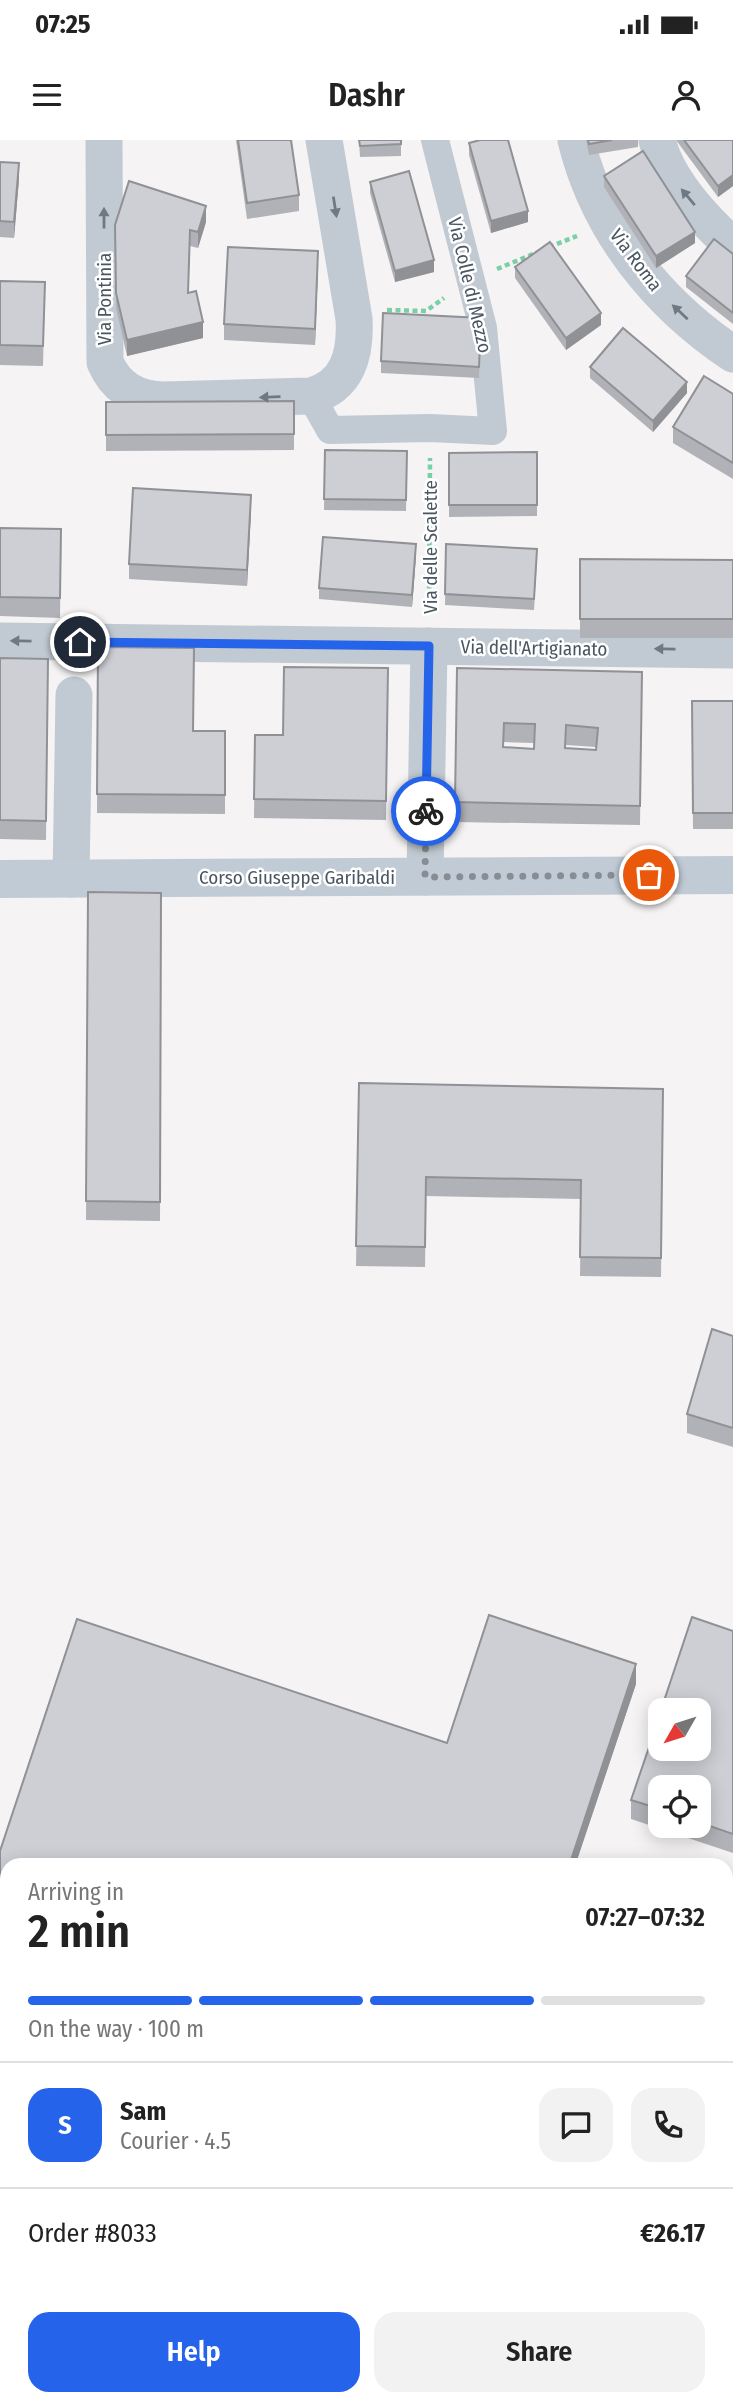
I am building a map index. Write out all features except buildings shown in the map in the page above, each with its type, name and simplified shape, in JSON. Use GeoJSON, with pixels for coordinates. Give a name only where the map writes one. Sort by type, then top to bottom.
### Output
{"type":"FeatureCollection","features":[{"type":"Feature","properties":{"kind":"main road","name":"Corso Giuseppe Garibaldi"},"geometry":{"type":"LineString","coordinates":[[0,879],[733,875]]}},
{"type":"Feature","properties":{"kind":"street","name":"Via Pontinia"},"geometry":{"type":"LineString","coordinates":[[104,140],[103,354],[115,379],[131,393],[153,400],[310,396],[323,392],[341,379],[351,360],[354,319],[324,140]]}},
{"type":"Feature","properties":{"kind":"street","name":"Via Colle di Mezzo"},"geometry":{"type":"LineString","coordinates":[[430,428],[493,431],[483,328],[435,140]]}},
{"type":"Feature","properties":{"kind":"street","name":"Via Roma"},"geometry":{"type":"LineString","coordinates":[[576,140],[596,199],[624,248],[666,299],[733,354]]}},
{"type":"Feature","properties":{"kind":"street"},"geometry":{"type":"LineString","coordinates":[[657,140],[661,156],[676,182],[733,246]]}},
{"type":"Feature","properties":{"kind":"street"},"geometry":{"type":"LineString","coordinates":[[310,396],[330,430],[430,428]]}},
{"type":"Feature","properties":{"kind":"street","name":"Via dell'Artigianato"},"geometry":{"type":"LineString","coordinates":[[0,641],[733,650]]}},
{"type":"Feature","properties":{"kind":"street"},"geometry":{"type":"LineString","coordinates":[[425,877],[429,646]]}},
{"type":"Feature","properties":{"kind":"street"},"geometry":{"type":"LineString","coordinates":[[71,879],[74,695]]}},
{"type":"Feature","properties":{"kind":"path","name":"Via delle Scalette"},"geometry":{"type":"LineString","coordinates":[[429,646],[430,428]]}},
{"type":"Feature","properties":{"kind":"way so far"},"geometry":{"type":"LineString","coordinates":[[426,811],[425,877],[649,875]]}},
{"type":"Feature","properties":{"kind":"route"},"geometry":{"type":"LineString","coordinates":[[80,642],[429,646],[426,811]]}}]}
